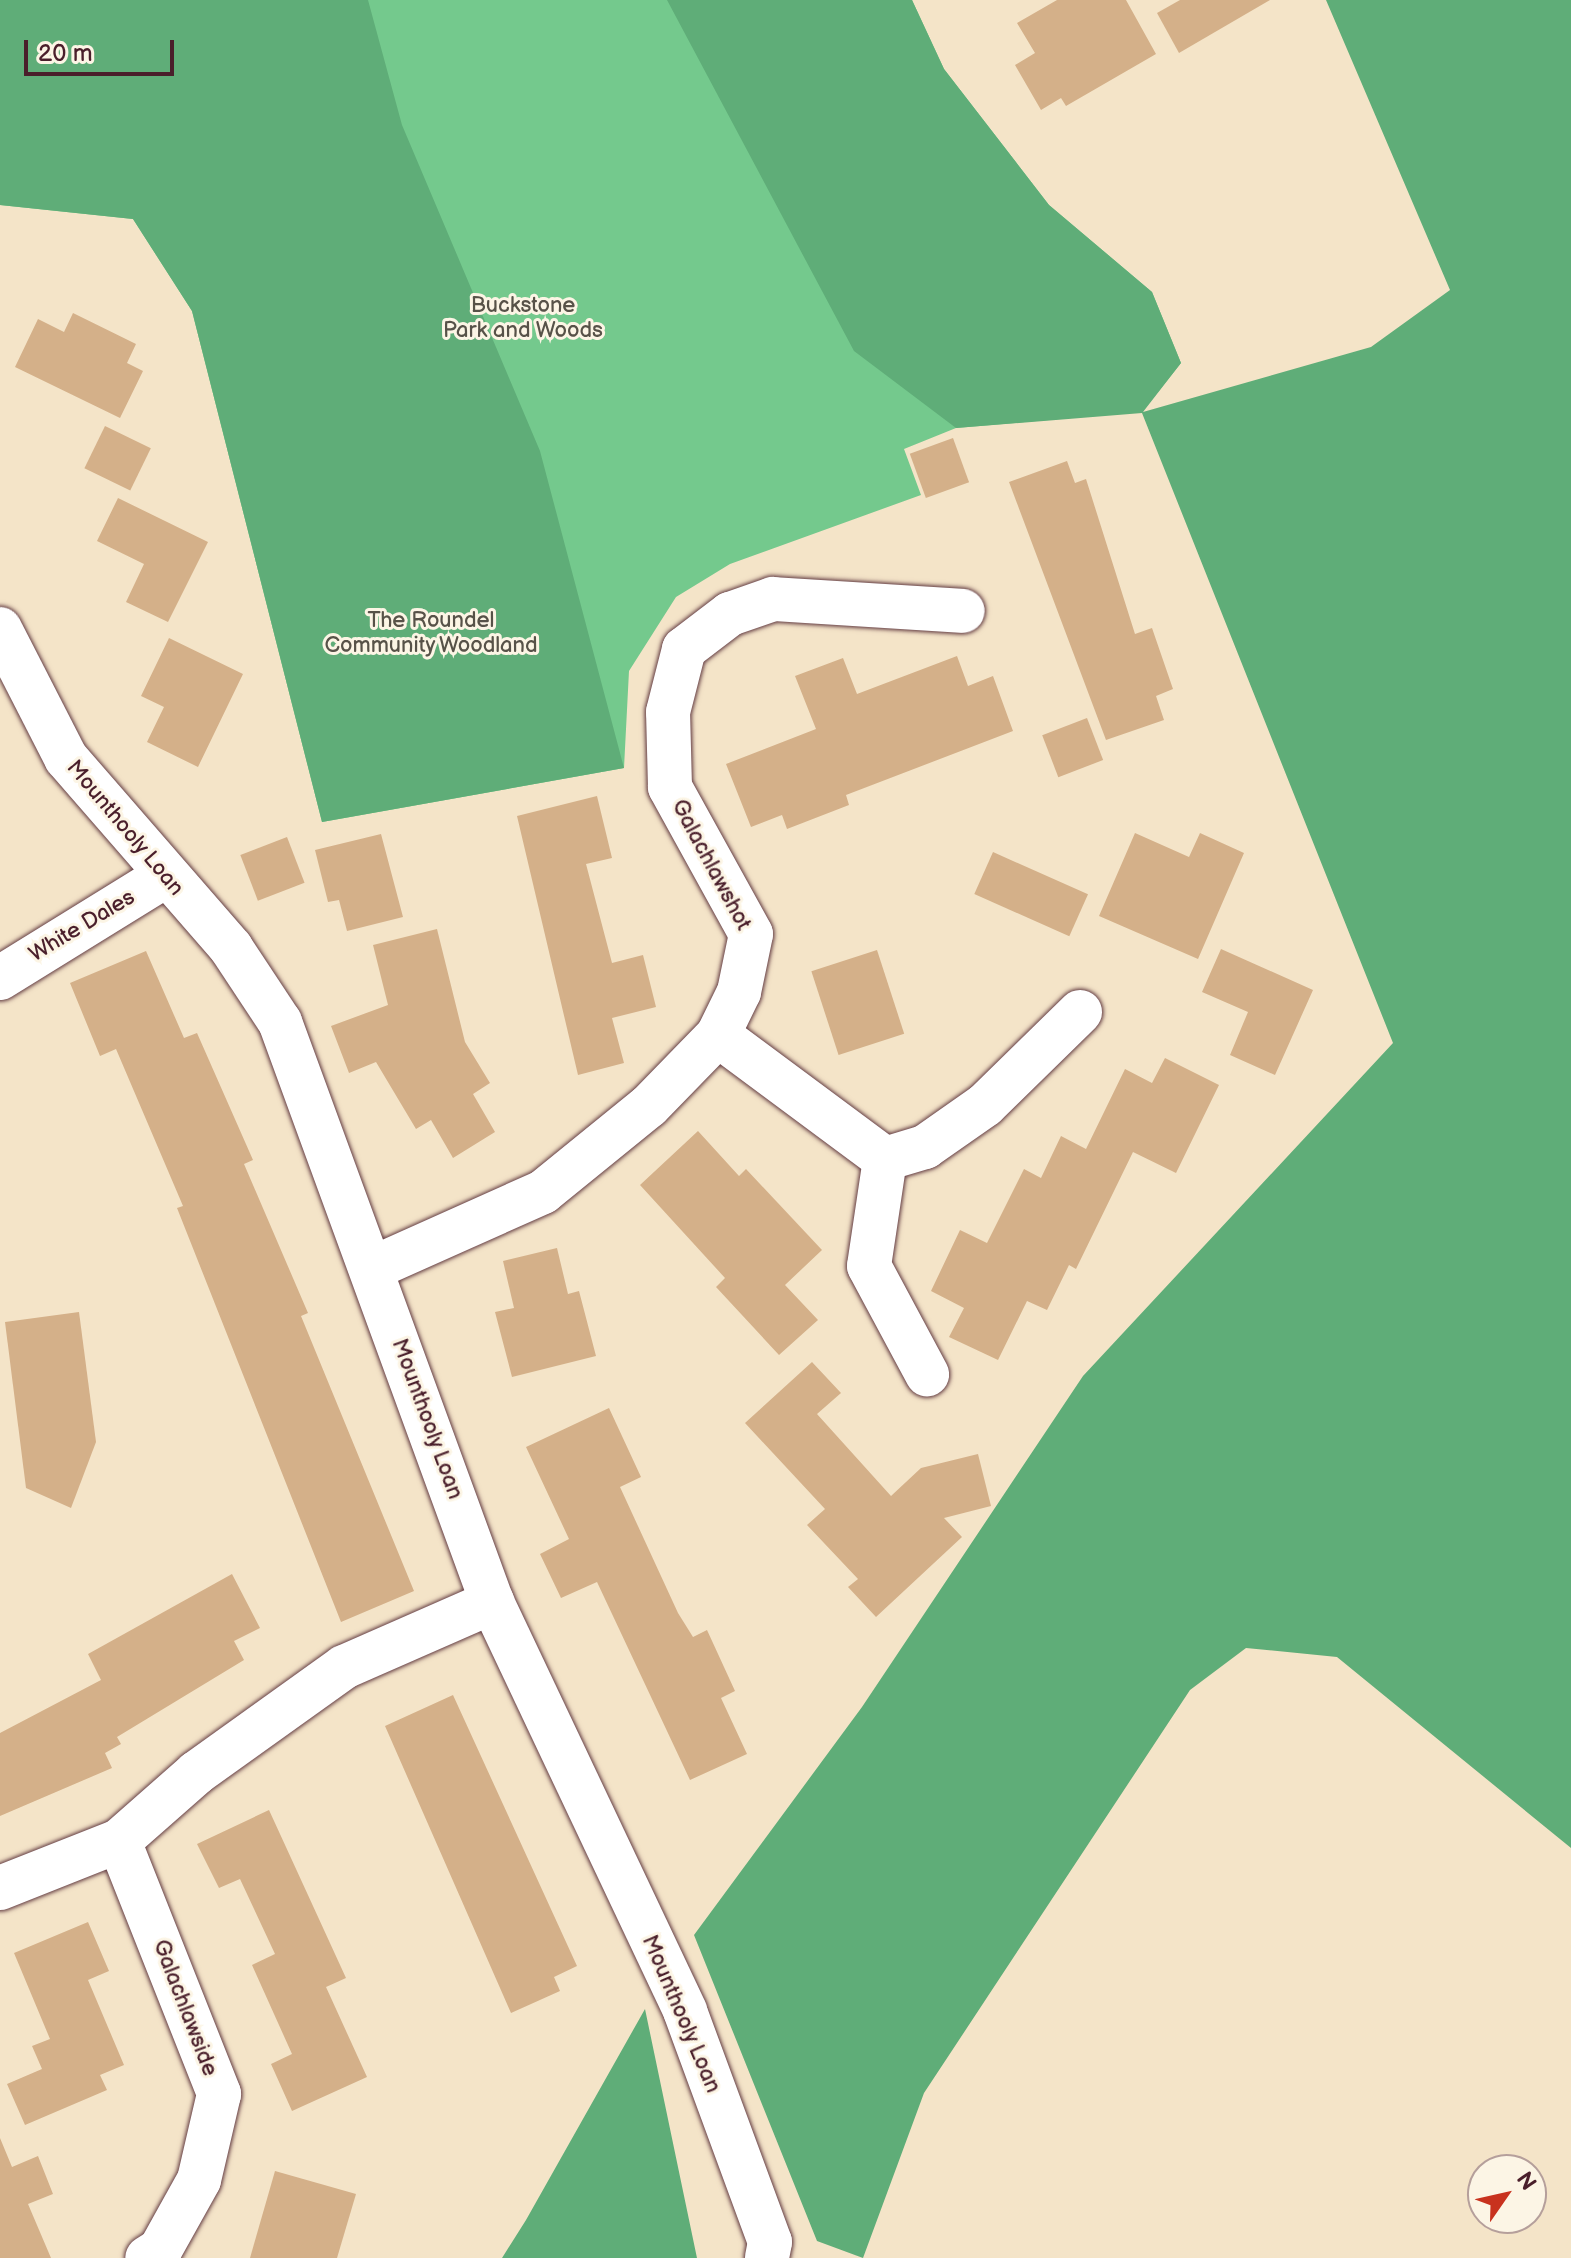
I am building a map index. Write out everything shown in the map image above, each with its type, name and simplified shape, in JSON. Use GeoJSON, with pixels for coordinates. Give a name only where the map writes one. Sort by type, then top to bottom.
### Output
{"type":"FeatureCollection","features":[{"type":"Feature","properties":{"kind":"street","name":"Galachlawshot"},"geometry":{"type":"LineString","coordinates":[[373,1268],[543,1192],[649,1106],[718,1035],[739,992],[751,934],[670,787],[668,712],[684,649],[730,614],[773,599],[963,611]]}},
{"type":"Feature","properties":{"kind":"street","name":"Mounthooly Loan"},"geometry":{"type":"LineString","coordinates":[[0,629],[66,758],[165,876],[231,948],[280,1022],[373,1268],[492,1602],[685,2011],[770,2242],[767,2258]]}},
{"type":"Feature","properties":{"kind":"street","name":"White Dales"},"geometry":{"type":"LineString","coordinates":[[0,978],[165,876]]}},
{"type":"Feature","properties":{"kind":"street"},"geometry":{"type":"LineString","coordinates":[[885,1159],[925,1147],[985,1105],[1080,1012]]}},
{"type":"Feature","properties":{"kind":"street"},"geometry":{"type":"LineString","coordinates":[[718,1035],[885,1159]]}},
{"type":"Feature","properties":{"kind":"street"},"geometry":{"type":"LineString","coordinates":[[885,1159],[869,1266],[927,1374]]}},
{"type":"Feature","properties":{"kind":"street"},"geometry":{"type":"LineString","coordinates":[[0,1888],[119,1841],[196,1773],[344,1667],[492,1602]]}},
{"type":"Feature","properties":{"kind":"street","name":"Galachlawside"},"geometry":{"type":"LineString","coordinates":[[119,1841],[219,2094],[199,2180],[160,2250],[147,2258]]}},
{"type":"Feature","properties":{"kind":"green space","name":"Buckstone Park and Woods"},"geometry":{"type":"Polygon","coordinates":[[[0,0],[912,0],[944,69],[1049,205],[1152,292],[1181,363],[1142,412],[956,428],[904,449],[921,495],[730,564],[676,597],[629,671],[624,768],[322,822],[192,311],[133,219],[0,205],[0,0]]]}},
{"type":"Feature","properties":{"kind":"green space","name":"The Roundel Community Woodland"},"geometry":{"type":"Polygon","coordinates":[[[0,0],[368,0],[402,125],[540,451],[624,768],[322,822],[192,311],[133,219],[0,205],[0,0]]]}},
{"type":"Feature","properties":{"kind":"green space"},"geometry":{"type":"Polygon","coordinates":[[[667,0],[912,0],[944,69],[1049,205],[1152,292],[1181,363],[1143,412],[1371,347],[1450,290],[1326,0],[1571,0],[1571,1848],[1337,1657],[1246,1648],[1190,1690],[924,2093],[863,2258],[817,2241],[694,1935],[862,1707],[1083,1376],[1393,1043],[1142,413],[956,428],[854,351],[667,0]]]}},
{"type":"Feature","properties":{"kind":"green space"},"geometry":{"type":"Polygon","coordinates":[[[645,2009],[697,2258],[502,2258],[526,2220],[645,2009]]]}},
{"type":"Feature","properties":{"kind":"building"},"geometry":{"type":"Polygon","coordinates":[[[1057,0],[1126,0],[1156,54],[1066,106],[1061,98],[1041,110],[1015,65],[1035,53],[1017,23],[1057,0]]]}},
{"type":"Feature","properties":{"kind":"building"},"geometry":{"type":"Polygon","coordinates":[[[1180,0],[1270,0],[1179,53],[1157,13],[1180,0]]]}},
{"type":"Feature","properties":{"kind":"building"},"geometry":{"type":"Polygon","coordinates":[[[73,313],[136,344],[127,363],[143,371],[120,418],[15,367],[38,319],[64,332],[73,313]]]}},
{"type":"Feature","properties":{"kind":"building"},"geometry":{"type":"Polygon","coordinates":[[[105,426],[151,448],[130,491],[84,468],[105,426]]]}},
{"type":"Feature","properties":{"kind":"building"},"geometry":{"type":"Polygon","coordinates":[[[953,438],[969,482],[926,498],[910,454],[953,438]]]}},
{"type":"Feature","properties":{"kind":"building"},"geometry":{"type":"Polygon","coordinates":[[[1067,461],[1075,483],[1086,479],[1135,634],[1152,628],[1173,689],[1156,696],[1164,720],[1106,740],[1009,482],[1067,461]]]}},
{"type":"Feature","properties":{"kind":"building"},"geometry":{"type":"Polygon","coordinates":[[[118,498],[208,542],[168,622],[126,602],[144,564],[97,541],[118,498]]]}},
{"type":"Feature","properties":{"kind":"building"},"geometry":{"type":"Polygon","coordinates":[[[169,638],[243,674],[198,767],[147,742],[164,707],[141,696],[169,638]]]}},
{"type":"Feature","properties":{"kind":"building"},"geometry":{"type":"Polygon","coordinates":[[[957,656],[968,686],[993,676],[1013,731],[846,795],[849,805],[787,829],[782,815],[751,827],[726,764],[816,729],[795,676],[843,658],[857,694],[957,656]]]}},
{"type":"Feature","properties":{"kind":"building"},"geometry":{"type":"Polygon","coordinates":[[[1087,718],[1103,760],[1058,777],[1042,735],[1087,718]]]}},
{"type":"Feature","properties":{"kind":"building"},"geometry":{"type":"Polygon","coordinates":[[[597,796],[612,858],[586,864],[612,963],[643,955],[656,1007],[612,1018],[624,1063],[578,1075],[517,816],[597,796]]]}},
{"type":"Feature","properties":{"kind":"building"},"geometry":{"type":"Polygon","coordinates":[[[1135,833],[1189,857],[1200,833],[1244,853],[1198,959],[1099,916],[1135,833]]]}},
{"type":"Feature","properties":{"kind":"building"},"geometry":{"type":"Polygon","coordinates":[[[381,834],[403,917],[347,931],[339,900],[328,902],[315,850],[381,834]]]}},
{"type":"Feature","properties":{"kind":"building"},"geometry":{"type":"Polygon","coordinates":[[[287,837],[305,883],[258,901],[240,855],[287,837]]]}},
{"type":"Feature","properties":{"kind":"building"},"geometry":{"type":"Polygon","coordinates":[[[993,852],[1088,894],[1069,936],[974,894],[993,852]]]}},
{"type":"Feature","properties":{"kind":"building"},"geometry":{"type":"Polygon","coordinates":[[[437,929],[465,1042],[490,1083],[473,1094],[495,1132],[453,1158],[431,1120],[416,1129],[376,1062],[349,1073],[331,1026],[388,1005],[373,945],[437,929]]]}},
{"type":"Feature","properties":{"kind":"building"},"geometry":{"type":"Polygon","coordinates":[[[1221,949],[1313,990],[1275,1075],[1230,1055],[1248,1012],[1202,992],[1221,949]]]}},
{"type":"Feature","properties":{"kind":"building"},"geometry":{"type":"Polygon","coordinates":[[[877,950],[904,1034],[839,1055],[811,971],[877,950]]]}},
{"type":"Feature","properties":{"kind":"building"},"geometry":{"type":"Polygon","coordinates":[[[146,951],[184,1038],[197,1033],[253,1160],[244,1164],[308,1313],[301,1316],[414,1591],[341,1622],[177,1208],[183,1206],[116,1049],[100,1056],[70,983],[146,951]]]}},
{"type":"Feature","properties":{"kind":"building"},"geometry":{"type":"Polygon","coordinates":[[[1165,1058],[1219,1085],[1176,1173],[1133,1152],[1076,1269],[1069,1265],[1047,1310],[1027,1301],[998,1360],[949,1337],[964,1308],[931,1291],[960,1230],[987,1243],[1024,1169],[1041,1178],[1061,1136],[1086,1149],[1125,1069],[1152,1083],[1165,1058]]]}},
{"type":"Feature","properties":{"kind":"building"},"geometry":{"type":"Polygon","coordinates":[[[698,1131],[739,1176],[746,1169],[822,1250],[785,1285],[818,1320],[779,1355],[716,1287],[725,1278],[640,1185],[698,1131]]]}},
{"type":"Feature","properties":{"kind":"building"},"geometry":{"type":"Polygon","coordinates":[[[557,1248],[568,1294],[579,1291],[596,1356],[512,1377],[495,1312],[514,1308],[503,1261],[557,1248]]]}},
{"type":"Feature","properties":{"kind":"building"},"geometry":{"type":"Polygon","coordinates":[[[79,1312],[96,1442],[71,1508],[26,1488],[5,1322],[79,1312]]]}},
{"type":"Feature","properties":{"kind":"building"},"geometry":{"type":"Polygon","coordinates":[[[812,1362],[841,1393],[817,1414],[891,1496],[921,1468],[978,1454],[991,1506],[944,1518],[962,1537],[876,1617],[848,1587],[858,1579],[807,1525],[825,1509],[745,1423],[812,1362]]]}},
{"type":"Feature","properties":{"kind":"building"},"geometry":{"type":"Polygon","coordinates":[[[609,1408],[641,1477],[620,1487],[678,1613],[693,1637],[707,1630],[735,1691],[721,1698],[747,1754],[690,1780],[597,1582],[561,1598],[540,1554],[569,1539],[526,1447],[609,1408]]]}},
{"type":"Feature","properties":{"kind":"building"},"geometry":{"type":"Polygon","coordinates":[[[232,1574],[260,1628],[234,1641],[244,1660],[117,1737],[121,1744],[105,1753],[112,1768],[0,1816],[0,1733],[101,1680],[88,1654],[232,1574]]]}},
{"type":"Feature","properties":{"kind":"building"},"geometry":{"type":"Polygon","coordinates":[[[453,1695],[577,1966],[554,1977],[560,1991],[511,2013],[385,1726],[453,1695]]]}},
{"type":"Feature","properties":{"kind":"building"},"geometry":{"type":"Polygon","coordinates":[[[269,1810],[346,1978],[326,1987],[367,2077],[292,2111],[271,2064],[292,2054],[252,1965],[275,1954],[240,1879],[219,1888],[197,1844],[269,1810]]]}},
{"type":"Feature","properties":{"kind":"building"},"geometry":{"type":"Polygon","coordinates":[[[88,1922],[109,1971],[88,1980],[124,2065],[100,2075],[107,2090],[25,2125],[7,2084],[42,2069],[32,2046],[50,2039],[14,1953],[88,1922]]]}},
{"type":"Feature","properties":{"kind":"building"},"geometry":{"type":"Polygon","coordinates":[[[0,2138],[12,2167],[38,2156],[53,2194],[28,2204],[51,2258],[0,2258],[0,2138]]]}},
{"type":"Feature","properties":{"kind":"building"},"geometry":{"type":"Polygon","coordinates":[[[275,2171],[356,2194],[337,2258],[250,2258],[275,2171]]]}}]}
